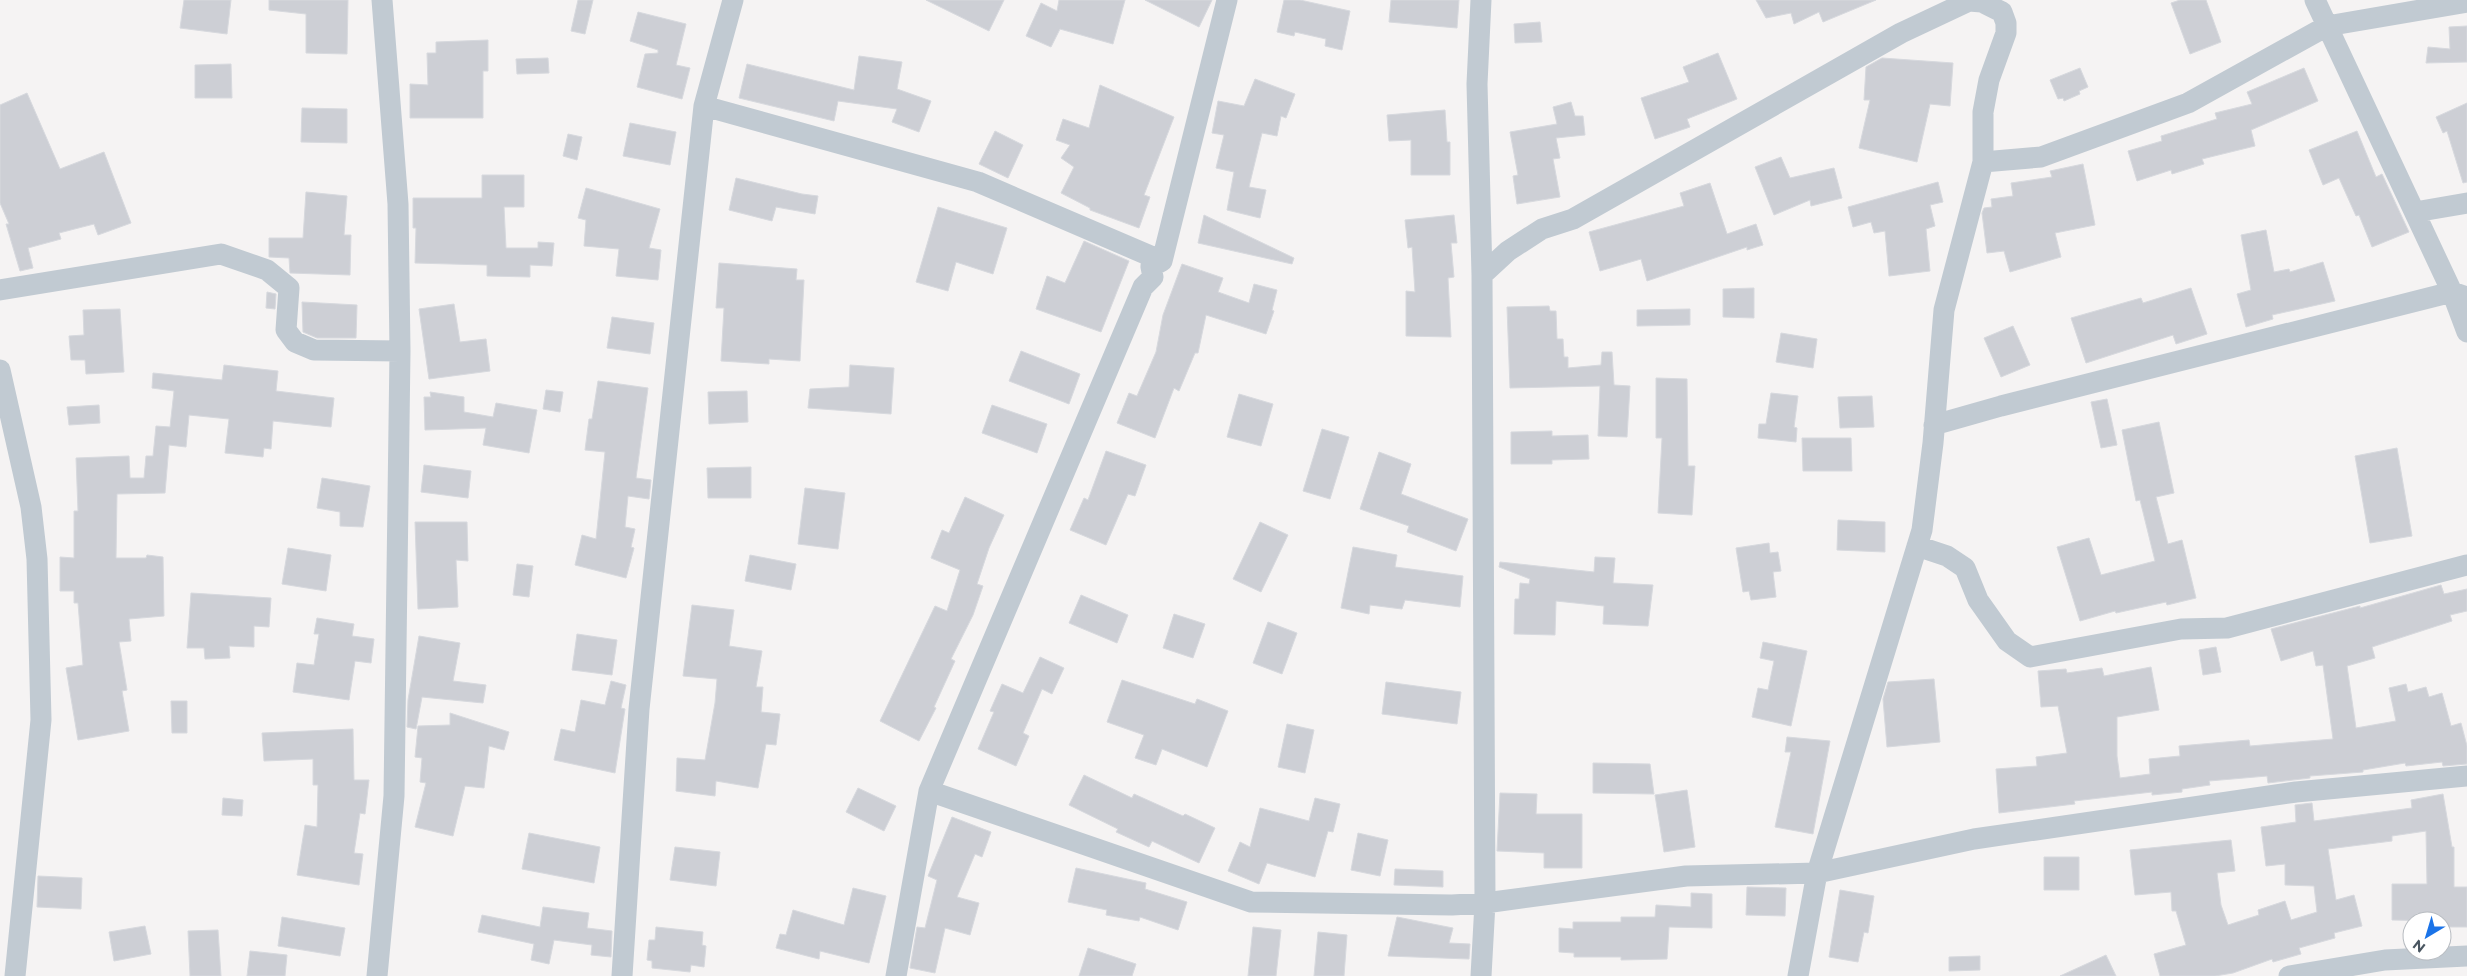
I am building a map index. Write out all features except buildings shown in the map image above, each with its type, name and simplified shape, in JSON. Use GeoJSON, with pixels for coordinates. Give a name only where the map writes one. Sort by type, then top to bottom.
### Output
{"type":"FeatureCollection","features":[{"type":"Feature","properties":{"kind":"street"},"geometry":{"type":"LineString","coordinates":[[377,976],[394,796],[400,351],[398,204],[382,0]]}},
{"type":"Feature","properties":{"kind":"street"},"geometry":{"type":"LineString","coordinates":[[622,976],[638,709],[704,106],[734,0]]}},
{"type":"Feature","properties":{"kind":"street"},"geometry":{"type":"LineString","coordinates":[[896,976],[929,791],[1139,296],[1143,288],[1153,277],[1151,267],[1162,261],[1226,0]]}},
{"type":"Feature","properties":{"kind":"street"},"geometry":{"type":"LineString","coordinates":[[1480,976],[1486,904],[1482,275],[1477,84],[1481,0]]}},
{"type":"Feature","properties":{"kind":"street"},"geometry":{"type":"LineString","coordinates":[[2315,0],[2415,212],[2460,294],[2467,332]]}},
{"type":"Feature","properties":{"kind":"street"},"geometry":{"type":"LineString","coordinates":[[1482,275],[1508,251],[1542,229],[1573,219],[1901,33],[1969,2],[1982,1],[2002,12],[2006,23],[2006,32],[1988,80],[1984,112],[1983,162],[1944,310],[1922,530],[1817,873],[1798,976]]}},
{"type":"Feature","properties":{"kind":"street"},"geometry":{"type":"LineString","coordinates":[[1983,162],[2041,157],[2188,104],[2327,26],[2467,2]]}},
{"type":"Feature","properties":{"kind":"street"},"geometry":{"type":"LineString","coordinates":[[704,106],[978,182],[1162,261]]}},
{"type":"Feature","properties":{"kind":"street"},"geometry":{"type":"LineString","coordinates":[[2415,212],[2467,203]]}},
{"type":"Feature","properties":{"kind":"street"},"geometry":{"type":"LineString","coordinates":[[0,290],[220,254],[267,270],[289,288],[286,330],[295,342],[314,350],[400,351]]}},
{"type":"Feature","properties":{"kind":"street"},"geometry":{"type":"LineString","coordinates":[[1934,425],[2001,406],[2460,294]]}},
{"type":"Feature","properties":{"kind":"street"},"geometry":{"type":"LineString","coordinates":[[0,370],[31,507],[37,560],[41,720],[15,976]]}},
{"type":"Feature","properties":{"kind":"street"},"geometry":{"type":"LineString","coordinates":[[1917,546],[1947,556],[1965,568],[1978,600],[2007,641],[2030,657],[2181,629],[2227,628],[2467,565]]}},
{"type":"Feature","properties":{"kind":"street"},"geometry":{"type":"LineString","coordinates":[[929,791],[1251,902],[1452,905],[1486,904],[1686,876],[1817,873],[1984,838],[2296,792],[2467,776]]}},
{"type":"Feature","properties":{"kind":"street"},"geometry":{"type":"LineString","coordinates":[[2290,976],[2384,960],[2467,956]]}}]}
